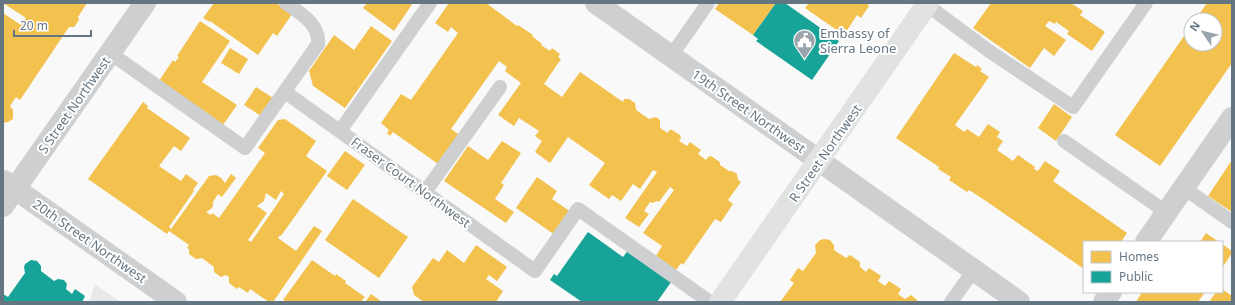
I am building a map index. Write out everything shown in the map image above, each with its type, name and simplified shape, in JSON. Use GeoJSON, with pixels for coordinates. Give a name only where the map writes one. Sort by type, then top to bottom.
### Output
{"type":"FeatureCollection","features":[{"type":"Feature","properties":{"kind":"main road","name":"R Street Northwest"},"geometry":{"type":"LineString","coordinates":[[720,302],[928,4]]}},
{"type":"Feature","properties":{"kind":"street","name":"S Street Northwest"},"geometry":{"type":"LineString","coordinates":[[7,192],[110,53],[145,3]]}},
{"type":"Feature","properties":{"kind":"street","name":"19th Street Northwest"},"geometry":{"type":"LineString","coordinates":[[596,3],[1019,302]]}},
{"type":"Feature","properties":{"kind":"street"},"geometry":{"type":"LineString","coordinates":[[1147,241],[1232,118]]}},
{"type":"Feature","properties":{"kind":"street","name":"20th Street Northwest"},"geometry":{"type":"LineString","coordinates":[[7,192],[176,302]]}},
{"type":"Feature","properties":{"kind":"street"},"geometry":{"type":"LineString","coordinates":[[1104,302],[1110,293]]}},
{"type":"Feature","properties":{"kind":"lane"},"geometry":{"type":"LineString","coordinates":[[110,53],[246,148],[318,44],[319,36],[316,28],[309,20],[286,3]]}},
{"type":"Feature","properties":{"kind":"lane"},"geometry":{"type":"LineString","coordinates":[[340,131],[430,3]]}},
{"type":"Feature","properties":{"kind":"lane"},"geometry":{"type":"LineString","coordinates":[[671,56],[708,3]]}},
{"type":"Feature","properties":{"kind":"lane"},"geometry":{"type":"LineString","coordinates":[[928,4],[989,51],[1073,108],[1146,3]]}},
{"type":"Feature","properties":{"kind":"lane"},"geometry":{"type":"LineString","coordinates":[[425,192],[500,87]]}},
{"type":"Feature","properties":{"kind":"lane","name":"Fraser Court Northwest"},"geometry":{"type":"LineString","coordinates":[[285,92],[535,271],[578,209],[710,302]]}},
{"type":"Feature","properties":{"kind":"lane"},"geometry":{"type":"LineString","coordinates":[[1064,141],[1166,212]]}},
{"type":"Feature","properties":{"kind":"lane"},"geometry":{"type":"LineString","coordinates":[[1184,188],[1232,222]]}},
{"type":"Feature","properties":{"kind":"lane"},"geometry":{"type":"LineString","coordinates":[[951,302],[974,270]]}},
{"type":"Feature","properties":{"kind":"shaded area"},"geometry":{"type":"Polygon","coordinates":[[[95,284],[121,302],[89,302],[95,284]]]}},
{"type":"Feature","properties":{"kind":"building: Homes"},"geometry":{"type":"Polygon","coordinates":[[[3,3],[87,3],[78,17],[79,20],[74,27],[69,27],[20,100],[16,97],[10,106],[13,110],[13,119],[3,123],[3,13],[21,25],[26,18],[3,3]]]}},
{"type":"Feature","properties":{"kind":"building: Homes"},"geometry":{"type":"Polygon","coordinates":[[[214,3],[276,3],[292,14],[277,36],[273,33],[258,55],[210,21],[203,18],[214,3]]]}},
{"type":"Feature","properties":{"kind":"building: Homes"},"geometry":{"type":"Polygon","coordinates":[[[367,3],[413,3],[394,31],[363,8],[367,3]]]}},
{"type":"Feature","properties":{"kind":"building: Homes"},"geometry":{"type":"Polygon","coordinates":[[[449,3],[486,3],[517,26],[518,25],[533,35],[532,36],[542,44],[541,45],[550,51],[552,48],[560,54],[558,57],[561,59],[544,84],[562,97],[580,72],[623,102],[624,99],[629,99],[635,103],[636,110],[649,119],[656,117],[660,120],[660,128],[668,133],[669,130],[672,130],[680,135],[681,138],[679,141],[687,146],[690,142],[701,150],[698,154],[706,160],[711,156],[720,162],[720,165],[737,174],[738,180],[741,182],[728,200],[733,204],[721,222],[715,219],[683,265],[681,263],[676,270],[656,256],[662,246],[643,233],[674,190],[670,187],[659,202],[650,202],[644,211],[649,214],[639,227],[625,218],[657,172],[653,170],[640,189],[633,184],[621,201],[612,195],[609,199],[589,185],[605,163],[568,137],[550,163],[535,152],[542,141],[535,136],[539,131],[519,118],[514,126],[498,115],[521,83],[505,71],[507,67],[499,61],[451,129],[461,136],[441,166],[393,132],[390,136],[387,133],[389,130],[381,123],[401,94],[411,100],[458,33],[451,27],[448,32],[435,23],[449,3]]]}},
{"type":"Feature","properties":{"kind":"building: Homes"},"geometry":{"type":"Polygon","coordinates":[[[719,3],[776,3],[753,35],[715,9],[719,3]]]}},
{"type":"Feature","properties":{"kind":"building: Homes"},"geometry":{"type":"Polygon","coordinates":[[[809,3],[870,3],[861,18],[857,15],[844,35],[805,8],[809,3]]]}},
{"type":"Feature","properties":{"kind":"building: Homes"},"geometry":{"type":"Polygon","coordinates":[[[991,3],[1071,3],[1083,11],[1080,15],[1105,32],[1092,51],[1067,34],[1069,31],[1056,22],[1055,24],[1049,21],[1045,26],[1066,40],[1054,56],[1044,48],[1030,68],[973,28],[991,3]]]}},
{"type":"Feature","properties":{"kind":"building: Homes"},"geometry":{"type":"Polygon","coordinates":[[[1207,3],[1232,3],[1232,63],[1160,166],[1115,135],[1183,37],[1183,52],[1223,52],[1223,12],[1201,12],[1207,3]]]}},
{"type":"Feature","properties":{"kind":"building: Homes"},"geometry":{"type":"Polygon","coordinates":[[[200,21],[230,41],[202,82],[237,105],[223,125],[159,81],[173,60],[175,62],[179,57],[177,56],[200,21]]]}},
{"type":"Feature","properties":{"kind":"building: Homes"},"geometry":{"type":"Polygon","coordinates":[[[371,26],[392,41],[345,108],[313,86],[309,71],[334,35],[354,50],[371,26]]]}},
{"type":"Feature","properties":{"kind":"building: Homes"},"geometry":{"type":"Polygon","coordinates":[[[230,48],[248,59],[239,74],[221,63],[230,48]]]}},
{"type":"Feature","properties":{"kind":"building: Homes"},"geometry":{"type":"Polygon","coordinates":[[[954,53],[976,67],[977,65],[982,69],[980,71],[989,77],[955,125],[964,132],[967,129],[979,137],[988,124],[1000,132],[997,137],[1003,141],[997,150],[1013,161],[1018,155],[1035,167],[1034,169],[1038,171],[1045,161],[1060,171],[1053,181],[1127,233],[1122,241],[1083,241],[1083,268],[986,201],[969,190],[967,192],[949,180],[951,177],[938,169],[939,167],[896,138],[954,53]]]}},
{"type":"Feature","properties":{"kind":"building: Homes"},"geometry":{"type":"Polygon","coordinates":[[[256,87],[273,98],[261,116],[244,105],[256,87]]]}},
{"type":"Feature","properties":{"kind":"building: Homes"},"geometry":{"type":"Polygon","coordinates":[[[143,102],[148,106],[147,108],[190,138],[181,151],[174,146],[159,166],[181,181],[186,174],[198,183],[169,227],[171,229],[209,176],[216,175],[225,183],[231,174],[236,178],[222,197],[218,194],[211,209],[206,212],[211,215],[212,213],[219,218],[265,153],[258,148],[278,120],[285,119],[316,141],[306,156],[327,171],[281,236],[280,235],[278,238],[296,251],[314,226],[322,231],[273,302],[269,302],[250,289],[248,293],[239,287],[237,289],[229,283],[229,277],[226,275],[221,277],[214,272],[214,267],[202,258],[196,259],[189,254],[189,249],[187,248],[189,245],[169,231],[167,234],[88,179],[143,102]],[[281,191],[276,200],[266,193],[264,201],[257,206],[267,213],[248,240],[251,242],[284,194],[281,191]]]}},
{"type":"Feature","properties":{"kind":"building: Homes"},"geometry":{"type":"Polygon","coordinates":[[[1054,104],[1072,117],[1056,141],[1038,128],[1054,104]]]}},
{"type":"Feature","properties":{"kind":"building: Homes"},"geometry":{"type":"Polygon","coordinates":[[[502,141],[521,153],[501,183],[504,185],[495,199],[514,212],[506,223],[444,181],[468,146],[488,160],[502,141]]]}},
{"type":"Feature","properties":{"kind":"building: Homes"},"geometry":{"type":"Polygon","coordinates":[[[345,151],[365,165],[347,190],[327,176],[345,151]]]}},
{"type":"Feature","properties":{"kind":"building: Homes"},"geometry":{"type":"Polygon","coordinates":[[[1232,160],[1232,212],[1208,196],[1232,160]]]}},
{"type":"Feature","properties":{"kind":"building: Homes"},"geometry":{"type":"Polygon","coordinates":[[[537,177],[557,191],[552,199],[571,212],[555,235],[516,208],[537,177]]]}},
{"type":"Feature","properties":{"kind":"building: Homes"},"geometry":{"type":"Polygon","coordinates":[[[353,199],[408,237],[379,278],[325,240],[353,199]]]}},
{"type":"Feature","properties":{"kind":"building: Homes"},"geometry":{"type":"Polygon","coordinates":[[[1206,233],[1218,241],[1201,241],[1206,233]]]}},
{"type":"Feature","properties":{"kind":"building: Homes"},"geometry":{"type":"Polygon","coordinates":[[[820,240],[830,240],[834,245],[834,250],[846,258],[850,255],[860,262],[860,267],[866,272],[869,268],[881,276],[878,281],[885,286],[889,281],[901,289],[898,294],[905,299],[911,295],[917,300],[917,302],[780,302],[794,283],[790,280],[798,268],[803,271],[816,253],[815,245],[820,240]]]}},
{"type":"Feature","properties":{"kind":"building: Homes"},"geometry":{"type":"Polygon","coordinates":[[[476,245],[507,267],[497,281],[489,275],[486,279],[503,291],[496,302],[424,302],[414,295],[412,287],[433,258],[439,262],[447,250],[464,263],[476,245]]]}},
{"type":"Feature","properties":{"kind":"building: Homes"},"geometry":{"type":"Polygon","coordinates":[[[1223,245],[1232,251],[1223,266],[1223,245]]]}},
{"type":"Feature","properties":{"kind":"building: Homes"},"geometry":{"type":"Polygon","coordinates":[[[312,260],[335,276],[336,274],[346,281],[345,283],[365,297],[362,300],[365,302],[287,302],[283,300],[312,260]]]}},
{"type":"Feature","properties":{"kind":"building: Homes"},"geometry":{"type":"Polygon","coordinates":[[[1223,290],[1232,296],[1232,302],[1209,302],[1215,293],[1223,293],[1223,290]]]}},
{"type":"Feature","properties":{"kind":"building: Homes"},"geometry":{"type":"Polygon","coordinates":[[[1141,293],[1204,293],[1198,302],[1136,302],[1141,293]]]}},
{"type":"Feature","properties":{"kind":"building: Homes"},"geometry":{"type":"Polygon","coordinates":[[[371,294],[382,302],[365,302],[371,294]]]}},
{"type":"Feature","properties":{"kind":"building: Public","name":"Embassy of Sierra Leone"},"geometry":{"type":"Polygon","coordinates":[[[776,3],[785,3],[839,41],[812,80],[756,41],[758,39],[753,35],[776,3]]]}},
{"type":"Feature","properties":{"kind":"building: Public"},"geometry":{"type":"Polygon","coordinates":[[[588,232],[623,257],[630,248],[674,278],[657,302],[582,302],[550,280],[554,274],[557,276],[588,232]]]}},
{"type":"Feature","properties":{"kind":"building: Public"},"geometry":{"type":"Polygon","coordinates":[[[31,260],[37,261],[41,266],[41,271],[54,281],[58,279],[64,280],[67,284],[66,289],[72,294],[75,289],[85,296],[82,302],[3,302],[3,294],[8,297],[25,273],[25,264],[31,260]]]}},
{"type":"Feature","properties":{"kind":"place","name":"Embassy of Sierra Leone"},"geometry":{"type":"Point","coordinates":[805,60]}}]}
